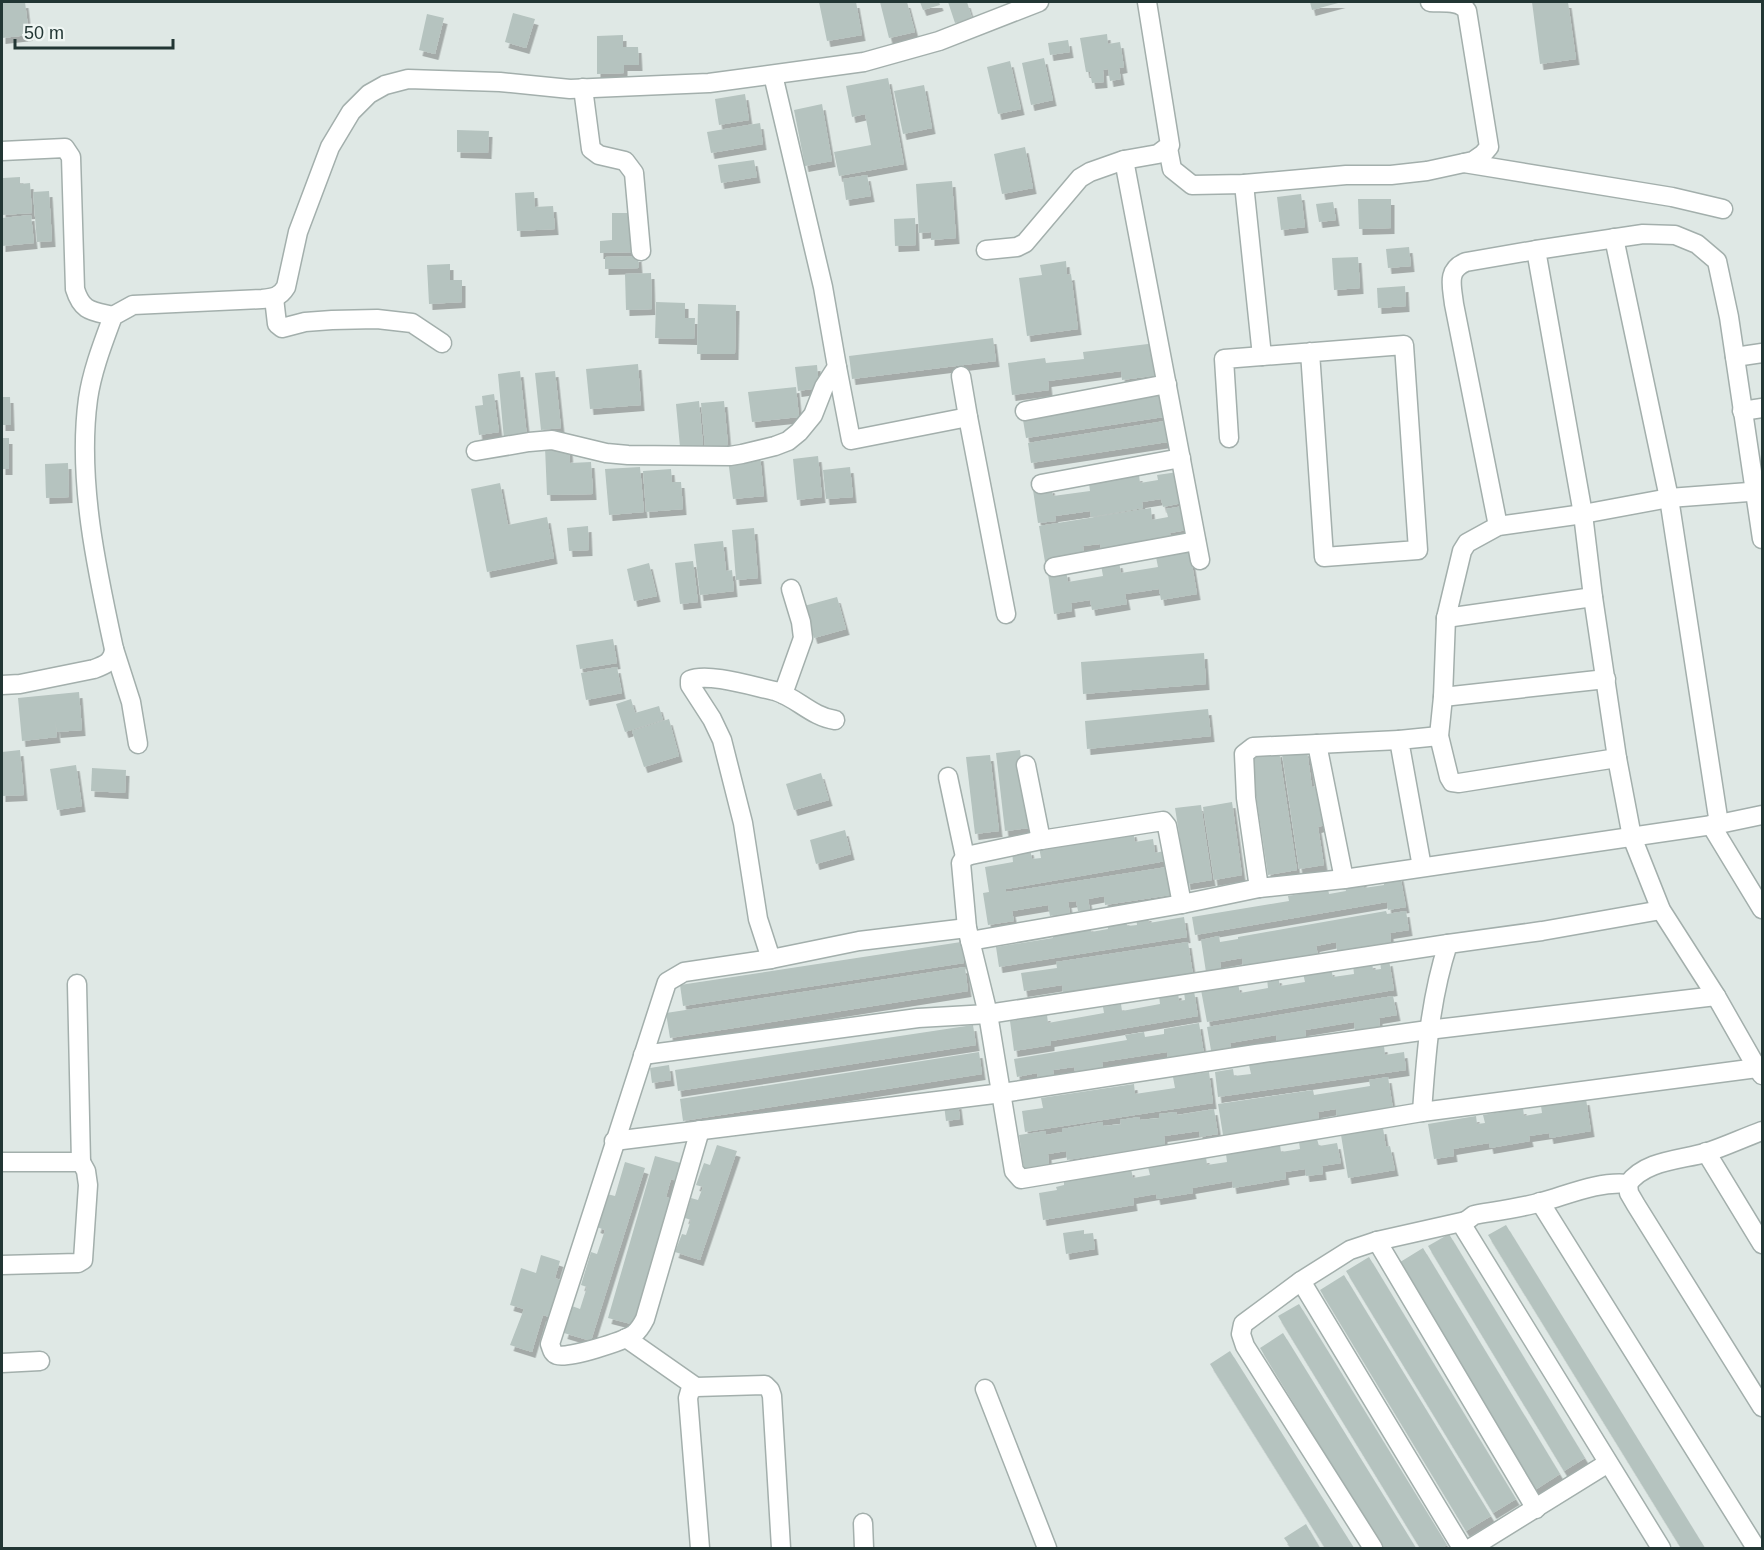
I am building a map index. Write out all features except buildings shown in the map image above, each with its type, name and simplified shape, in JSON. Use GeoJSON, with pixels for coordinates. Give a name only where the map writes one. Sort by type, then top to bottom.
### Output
{"type":"FeatureCollection","features":[{"type":"Feature","properties":{"kind":"street"},"geometry":{"type":"LineString","coordinates":[[138,744],[131,702],[114,649],[98,579],[86,473],[85,439],[93,371],[113,316],[133,305],[274,298],[283,293],[298,232],[330,147],[351,112],[369,94],[386,85],[408,79],[583,88],[697,84],[773,75],[864,62],[939,40],[1039,2]]}},
{"type":"Feature","properties":{"kind":"street"},"geometry":{"type":"LineString","coordinates":[[1146,2],[1170,142],[1168,148],[1172,169],[1192,185],[1244,184],[1346,175],[1391,175],[1427,171],[1479,158],[1489,147],[1467,11],[1459,4],[1430,2]]}},
{"type":"Feature","properties":{"kind":"street"},"geometry":{"type":"LineString","coordinates":[[773,75],[823,287],[851,440],[968,417]]}},
{"type":"Feature","properties":{"kind":"street"},"geometry":{"type":"LineString","coordinates":[[583,88],[591,149],[599,155],[625,161],[634,173],[640,251]]}},
{"type":"Feature","properties":{"kind":"street"},"geometry":{"type":"LineString","coordinates":[[2,151],[65,148],[69,152],[75,289],[78,300],[84,308],[113,316]]}},
{"type":"Feature","properties":{"kind":"street"},"geometry":{"type":"LineString","coordinates":[[986,249],[1022,246],[1075,183],[1090,172],[1124,160],[1158,154],[1168,148]]}},
{"type":"Feature","properties":{"kind":"street"},"geometry":{"type":"LineString","coordinates":[[1124,160],[1200,561]]}},
{"type":"Feature","properties":{"kind":"street"},"geometry":{"type":"LineString","coordinates":[[1464,163],[1672,197],[1723,209]]}},
{"type":"Feature","properties":{"kind":"street"},"geometry":{"type":"LineString","coordinates":[[1244,184],[1262,356]]}},
{"type":"Feature","properties":{"kind":"street"},"geometry":{"type":"LineString","coordinates":[[1498,526],[1454,304],[1453,272],[1457,266],[1466,262],[1536,250],[1643,234],[1675,235],[1697,244],[1713,257],[1718,265],[1758,492],[1762,539]]}},
{"type":"Feature","properties":{"kind":"street"},"geometry":{"type":"LineString","coordinates":[[1614,238],[1669,498],[1715,824],[1762,909]]}},
{"type":"Feature","properties":{"kind":"street"},"geometry":{"type":"LineString","coordinates":[[1182,904],[1167,826],[1163,821],[1041,840],[965,857],[961,863],[969,935],[988,1014],[1014,1171],[1018,1177],[1025,1180],[1422,1112],[1760,1072],[1716,996],[1661,910],[1632,837],[1617,758],[1583,514],[1536,250]]}},
{"type":"Feature","properties":{"kind":"street"},"geometry":{"type":"LineString","coordinates":[[274,298],[277,324],[282,328],[305,322],[377,319],[412,323],[442,343]]}},
{"type":"Feature","properties":{"kind":"street"},"geometry":{"type":"LineString","coordinates":[[1229,438],[1224,359],[1310,352],[1404,345],[1418,550],[1324,557],[1310,352]]}},
{"type":"Feature","properties":{"kind":"street"},"geometry":{"type":"LineString","coordinates":[[1735,357],[1762,353]]}},
{"type":"Feature","properties":{"kind":"street"},"geometry":{"type":"LineString","coordinates":[[476,451],[552,440],[617,454],[730,456],[742,454],[788,441],[799,432],[813,415],[824,387],[837,367]]}},
{"type":"Feature","properties":{"kind":"street"},"geometry":{"type":"LineString","coordinates":[[961,376],[1006,614]]}},
{"type":"Feature","properties":{"kind":"street"},"geometry":{"type":"LineString","coordinates":[[1025,411],[1167,384]]}},
{"type":"Feature","properties":{"kind":"street"},"geometry":{"type":"LineString","coordinates":[[1742,411],[1762,408]]}},
{"type":"Feature","properties":{"kind":"street"},"geometry":{"type":"LineString","coordinates":[[1041,484],[1181,458]]}},
{"type":"Feature","properties":{"kind":"street"},"geometry":{"type":"LineString","coordinates":[[1617,758],[1459,783],[1452,782],[1439,736],[1446,618],[1462,551],[1466,545],[1498,526],[1583,514],[1669,498],[1758,492]]}},
{"type":"Feature","properties":{"kind":"street"},"geometry":{"type":"LineString","coordinates":[[1054,567],[1196,541]]}},
{"type":"Feature","properties":{"kind":"street"},"geometry":{"type":"LineString","coordinates":[[783,693],[803,638],[801,622],[791,589]]}},
{"type":"Feature","properties":{"kind":"street"},"geometry":{"type":"LineString","coordinates":[[1446,618],[1593,597]]}},
{"type":"Feature","properties":{"kind":"street"},"geometry":{"type":"LineString","coordinates":[[2,685],[20,684],[94,669],[110,661],[114,649]]}},
{"type":"Feature","properties":{"kind":"street"},"geometry":{"type":"LineString","coordinates":[[771,959],[758,920],[743,823],[722,740],[712,719],[690,685],[690,680],[696,677],[712,678],[783,693],[824,718],[835,720]]}},
{"type":"Feature","properties":{"kind":"street"},"geometry":{"type":"LineString","coordinates":[[1443,697],[1606,679]]}},
{"type":"Feature","properties":{"kind":"street"},"geometry":{"type":"LineString","coordinates":[[1259,888],[1246,798],[1244,754],[1253,747],[1439,736]]}},
{"type":"Feature","properties":{"kind":"street"},"geometry":{"type":"LineString","coordinates":[[1399,740],[1422,867]]}},
{"type":"Feature","properties":{"kind":"street"},"geometry":{"type":"LineString","coordinates":[[1317,744],[1344,879]]}},
{"type":"Feature","properties":{"kind":"street"},"geometry":{"type":"LineString","coordinates":[[1026,765],[1041,840]]}},
{"type":"Feature","properties":{"kind":"street"},"geometry":{"type":"LineString","coordinates":[[948,777],[965,857]]}},
{"type":"Feature","properties":{"kind":"street"},"geometry":{"type":"LineString","coordinates":[[700,1130],[645,1319],[640,1328],[626,1338],[566,1356],[555,1354],[550,1344],[663,987],[671,978],[684,972],[771,959],[859,941],[969,935],[1182,904],[1259,888],[1344,879],[1632,837],[1762,815]]}},
{"type":"Feature","properties":{"kind":"street"},"geometry":{"type":"LineString","coordinates":[[643,1055],[918,1018],[988,1014],[1448,944],[1542,932],[1661,910]]}},
{"type":"Feature","properties":{"kind":"street"},"geometry":{"type":"LineString","coordinates":[[1422,1112],[1428,1030],[1439,972],[1448,944]]}},
{"type":"Feature","properties":{"kind":"street"},"geometry":{"type":"LineString","coordinates":[[2,1265],[78,1263],[83,1260],[88,1185],[86,1171],[81,1162],[78,984]]}},
{"type":"Feature","properties":{"kind":"street"},"geometry":{"type":"LineString","coordinates":[[614,1141],[1002,1093],[1428,1030],[1716,996]]}},
{"type":"Feature","properties":{"kind":"street"},"geometry":{"type":"LineString","coordinates":[[1762,1131],[1706,1152],[1656,1165],[1634,1175],[1628,1185],[1629,1193],[1636,1205],[1762,1407]]}},
{"type":"Feature","properties":{"kind":"street"},"geometry":{"type":"LineString","coordinates":[[1706,1152],[1762,1244]]}},
{"type":"Feature","properties":{"kind":"street"},"geometry":{"type":"LineString","coordinates":[[2,1162],[81,1162]]}},
{"type":"Feature","properties":{"kind":"street"},"geometry":{"type":"LineString","coordinates":[[1373,1548],[1245,1346],[1241,1334],[1243,1324],[1301,1281],[1350,1250],[1377,1241],[1466,1221],[1474,1215],[1540,1202],[1596,1186],[1617,1183],[1628,1185]]}},
{"type":"Feature","properties":{"kind":"street"},"geometry":{"type":"LineString","coordinates":[[1540,1202],[1756,1548]]}},
{"type":"Feature","properties":{"kind":"street"},"geometry":{"type":"LineString","coordinates":[[1466,1221],[1464,1228],[1661,1548]]}},
{"type":"Feature","properties":{"kind":"street"},"geometry":{"type":"LineString","coordinates":[[1377,1241],[1536,1509]]}},
{"type":"Feature","properties":{"kind":"street"},"geometry":{"type":"LineString","coordinates":[[1301,1281],[1462,1548]]}},
{"type":"Feature","properties":{"kind":"street"},"geometry":{"type":"LineString","coordinates":[[626,1338],[696,1387]]}},
{"type":"Feature","properties":{"kind":"street"},"geometry":{"type":"LineString","coordinates":[[2,1363],[40,1361]]}},
{"type":"Feature","properties":{"kind":"street"},"geometry":{"type":"LineString","coordinates":[[700,1548],[688,1398],[690,1391],[696,1387],[765,1386],[770,1390],[781,1548]]}},
{"type":"Feature","properties":{"kind":"street"},"geometry":{"type":"LineString","coordinates":[[985,1389],[1047,1548]]}},
{"type":"Feature","properties":{"kind":"street"},"geometry":{"type":"LineString","coordinates":[[1471,1548],[1608,1462]]}},
{"type":"Feature","properties":{"kind":"street"},"geometry":{"type":"LineString","coordinates":[[862,1523],[864,1548]]}}]}
